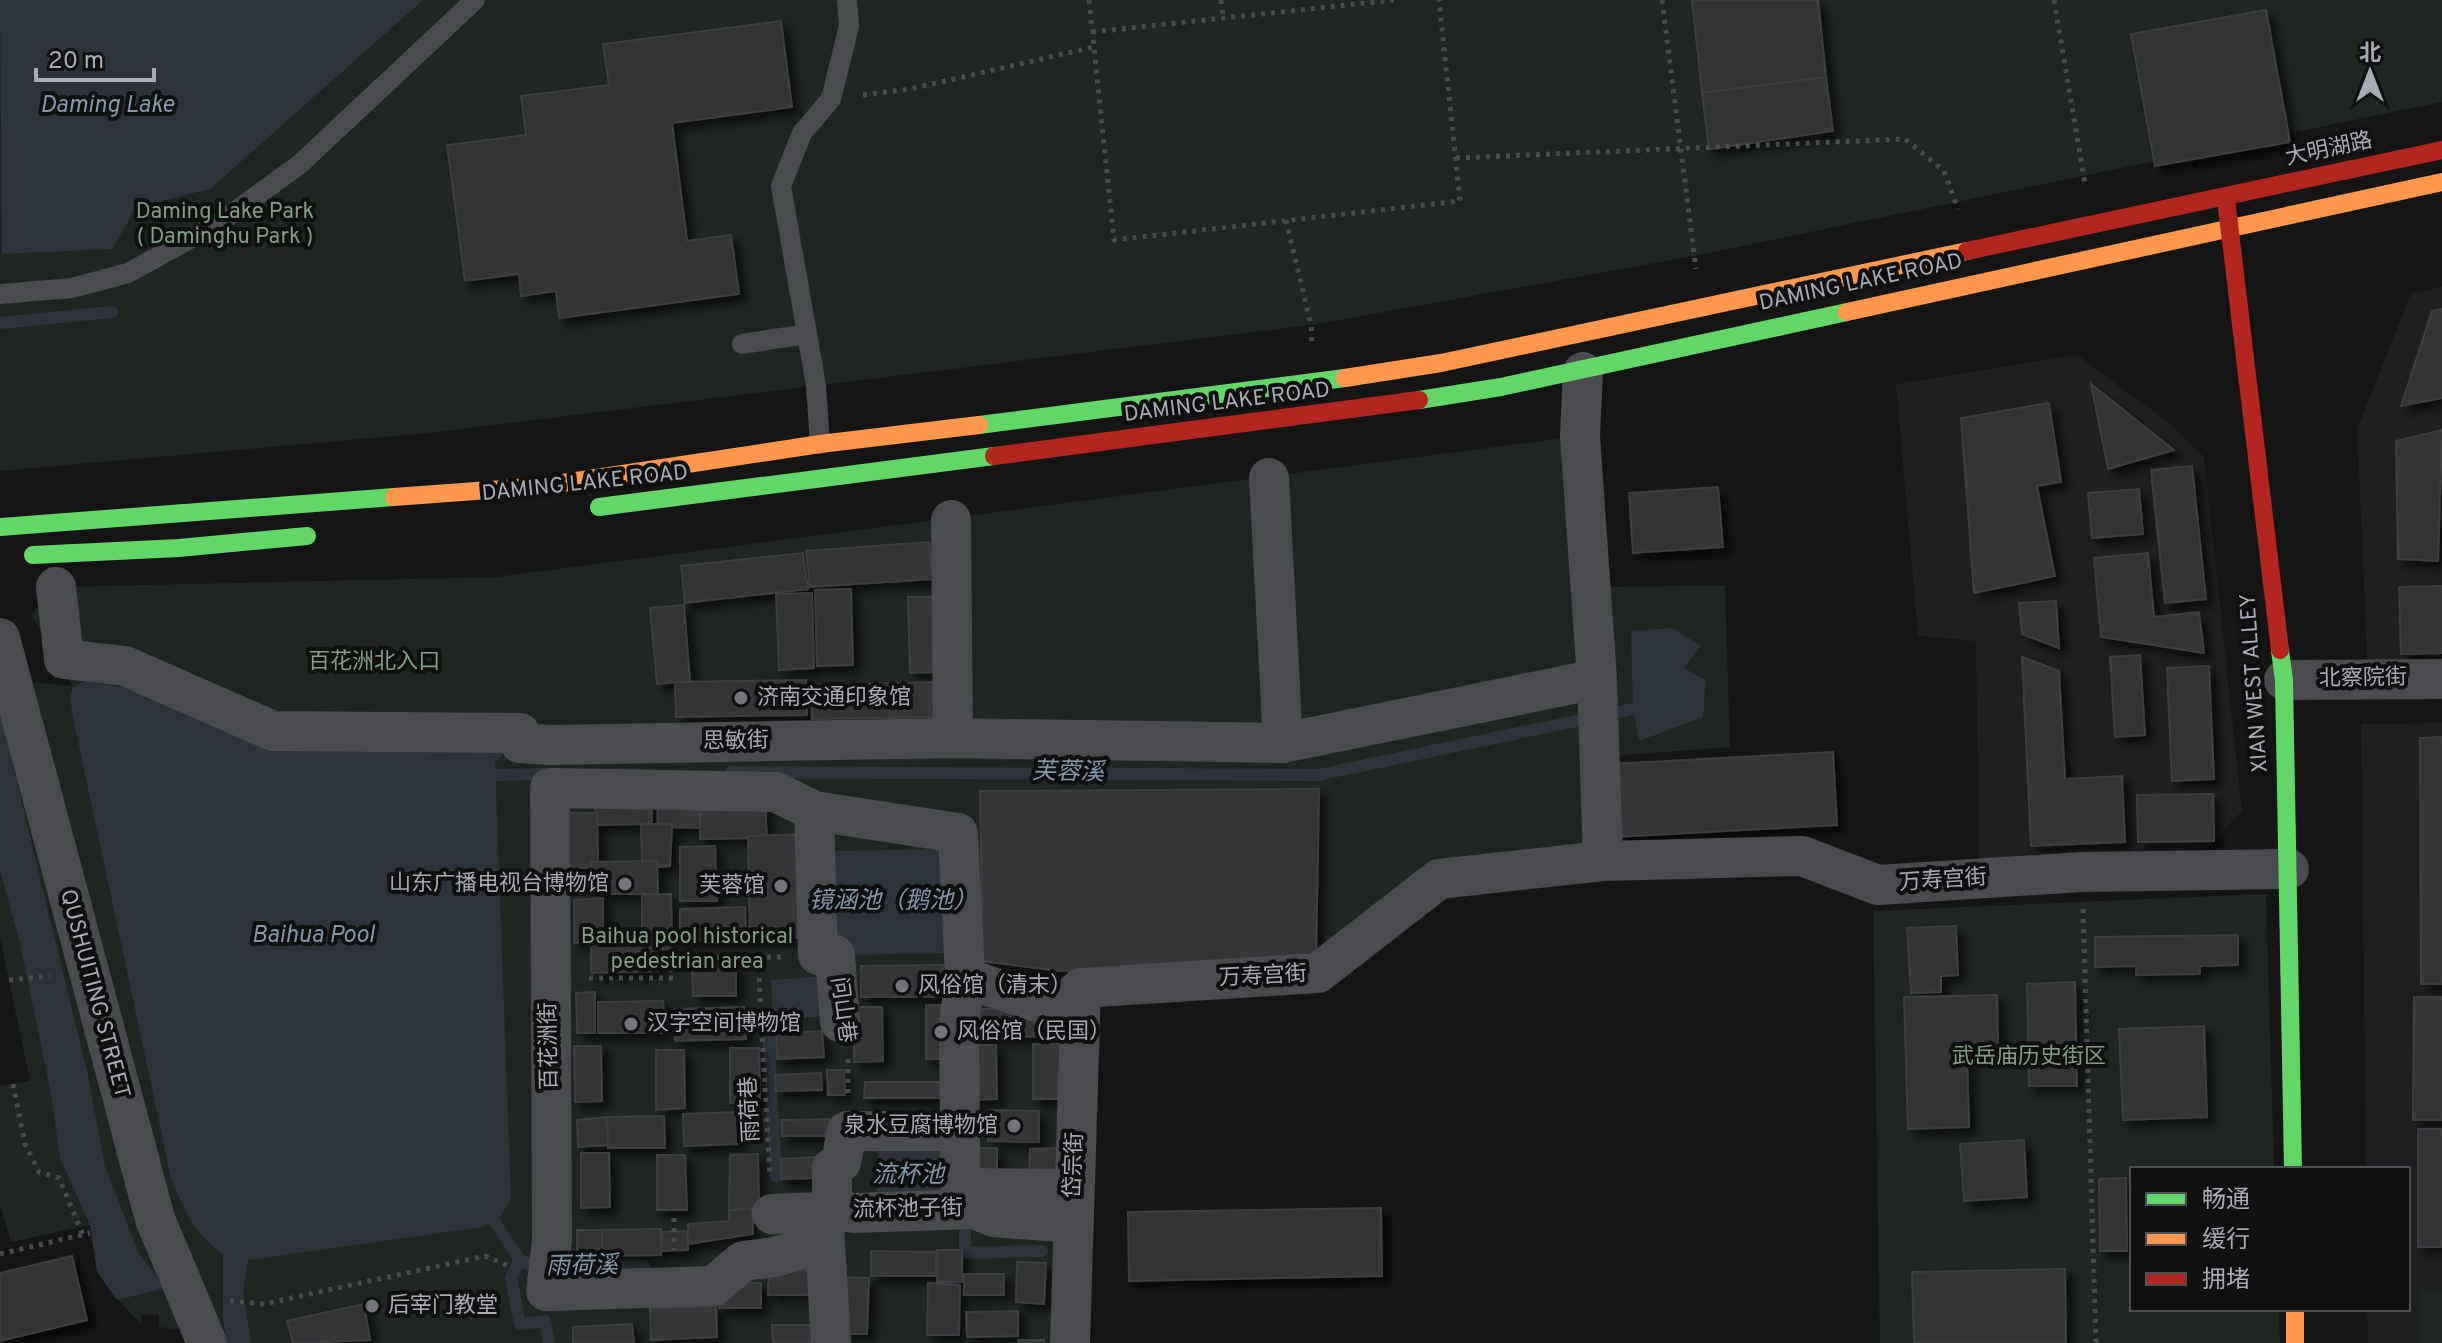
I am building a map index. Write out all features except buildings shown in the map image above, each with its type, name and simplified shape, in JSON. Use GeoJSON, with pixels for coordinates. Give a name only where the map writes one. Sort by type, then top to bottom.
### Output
{"type":"FeatureCollection","features":[{"type":"Feature","properties":{"kind":"main road","name":"大明湖路"},"geometry":{"type":"LineString","coordinates":[[2226,196],[2442,150]]}},
{"type":"Feature","properties":{"kind":"main road","name":"DAMING LAKE ROAD"},"geometry":{"type":"LineString","coordinates":[[574,509],[1357,411],[1583,372],[1616,360],[2442,182]]}},
{"type":"Feature","properties":{"kind":"main road","name":"XIAN WEST ALLEY"},"geometry":{"type":"LineString","coordinates":[[2226,196],[2284,680],[2293,1167]]}},
{"type":"Feature","properties":{"kind":"main road","name":"DAMING LAKE ROAD"},"geometry":{"type":"LineString","coordinates":[[0,527],[543,486],[820,444],[1313,384],[1441,363],[2226,196]]}},
{"type":"Feature","properties":{"kind":"main road"},"geometry":{"type":"LineString","coordinates":[[15,556],[179,548],[321,534]]}},
{"type":"Feature","properties":{"kind":"main road"},"geometry":{"type":"LineString","coordinates":[[2295,1311],[2295,1343]]}},
{"type":"Feature","properties":{"kind":"street"},"geometry":{"type":"LineString","coordinates":[[1583,372],[1580,436],[1597,685],[1603,861]]}},
{"type":"Feature","properties":{"kind":"street"},"geometry":{"type":"LineString","coordinates":[[1269,478],[1283,743]]}},
{"type":"Feature","properties":{"kind":"street"},"geometry":{"type":"LineString","coordinates":[[951,520],[953,738]]}},
{"type":"Feature","properties":{"kind":"street","name":"思敏街"},"geometry":{"type":"LineString","coordinates":[[56,587],[64,659],[125,666],[273,731],[520,733],[520,743],[550,745],[953,738],[1283,743],[1597,685]]}},
{"type":"Feature","properties":{"kind":"street","name":"QUSHUITING STREET"},"geometry":{"type":"LineString","coordinates":[[0,638],[155,1219],[207,1343]]}},
{"type":"Feature","properties":{"kind":"street","name":"北察院街"},"geometry":{"type":"LineString","coordinates":[[2284,680],[2442,679]]}},
{"type":"Feature","properties":{"kind":"street","name":"百花洲街"},"geometry":{"type":"LineString","coordinates":[[548,1268],[550,788],[776,792],[814,811]]}},
{"type":"Feature","properties":{"kind":"street"},"geometry":{"type":"LineString","coordinates":[[814,811],[958,833],[965,978],[959,1024],[960,1188],[969,1204]]}},
{"type":"Feature","properties":{"kind":"street","name":"问山巷"},"geometry":{"type":"LineString","coordinates":[[814,811],[818,955],[835,955],[840,1022]]}},
{"type":"Feature","properties":{"kind":"street","name":"万寿宫街"},"geometry":{"type":"LineString","coordinates":[[1081,988],[1318,973],[1439,879],[1603,861],[1802,856],[1878,885],[2082,872],[2289,869]]}},
{"type":"Feature","properties":{"kind":"street"},"geometry":{"type":"LineString","coordinates":[[965,978],[1058,1009],[1081,988]]}},
{"type":"Feature","properties":{"kind":"street","name":"岱宗街"},"geometry":{"type":"LineString","coordinates":[[1070,1343],[1081,988]]}},
{"type":"Feature","properties":{"kind":"street"},"geometry":{"type":"LineString","coordinates":[[831,1343],[827,1221],[832,1168],[841,1162],[847,1131],[960,1131]]}},
{"type":"Feature","properties":{"kind":"street","name":"流杯池子街"},"geometry":{"type":"LineString","coordinates":[[548,1268],[714,1286],[743,1261],[775,1257],[827,1221],[854,1213],[969,1204],[1074,1206]]}},
{"type":"Feature","properties":{"kind":"street"},"geometry":{"type":"LineString","coordinates":[[772,1214],[827,1221]]}},
{"type":"Feature","properties":{"kind":"lane"},"geometry":{"type":"LineString","coordinates":[[0,294],[72,288],[128,273],[219,223],[300,164],[475,0]]}},
{"type":"Feature","properties":{"kind":"lane"},"geometry":{"type":"LineString","coordinates":[[820,444],[816,385],[781,186],[802,133],[831,99],[849,26],[847,0]]}},
{"type":"Feature","properties":{"kind":"lane"},"geometry":{"type":"LineString","coordinates":[[742,344],[807,334]]}},
{"type":"Feature","properties":{"kind":"path"},"geometry":{"type":"LineString","coordinates":[[1089,0],[1114,240],[1460,201],[1439,0]]}},
{"type":"Feature","properties":{"kind":"path"},"geometry":{"type":"LineString","coordinates":[[1221,0],[1223,17]]}},
{"type":"Feature","properties":{"kind":"path"},"geometry":{"type":"LineString","coordinates":[[1305,0],[1306,10]]}},
{"type":"Feature","properties":{"kind":"path"},"geometry":{"type":"LineString","coordinates":[[1092,32],[1394,0]]}},
{"type":"Feature","properties":{"kind":"path"},"geometry":{"type":"LineString","coordinates":[[1662,0],[1696,271]]}},
{"type":"Feature","properties":{"kind":"path"},"geometry":{"type":"LineString","coordinates":[[2054,0],[2085,186]]}},
{"type":"Feature","properties":{"kind":"path"},"geometry":{"type":"LineString","coordinates":[[831,99],[910,89],[1094,47]]}},
{"type":"Feature","properties":{"kind":"path"},"geometry":{"type":"LineString","coordinates":[[1456,158],[1682,151],[1905,139],[1944,171],[1958,209]]}},
{"type":"Feature","properties":{"kind":"path"},"geometry":{"type":"LineString","coordinates":[[1286,220],[1311,325],[1313,384]]}},
{"type":"Feature","properties":{"kind":"path"},"geometry":{"type":"LineString","coordinates":[[2082,872],[2096,1343]]}},
{"type":"Feature","properties":{"kind":"path"},"geometry":{"type":"LineString","coordinates":[[579,978],[673,978],[671,958],[818,955]]}},
{"type":"Feature","properties":{"kind":"path","name":"雨荷巷"},"geometry":{"type":"LineString","coordinates":[[758,958],[772,1214]]}},
{"type":"Feature","properties":{"kind":"path"},"geometry":{"type":"LineString","coordinates":[[9,980],[61,975]]}},
{"type":"Feature","properties":{"kind":"path","name":"问山巷"},"geometry":{"type":"LineString","coordinates":[[840,1022],[849,1035],[847,1131]]}},
{"type":"Feature","properties":{"kind":"path"},"geometry":{"type":"LineString","coordinates":[[13,1084],[25,1144],[39,1172],[59,1178],[83,1235]]}},
{"type":"Feature","properties":{"kind":"path"},"geometry":{"type":"LineString","coordinates":[[0,1254],[90,1233]]}},
{"type":"Feature","properties":{"kind":"path"},"geometry":{"type":"LineString","coordinates":[[252,1303],[264,1304],[485,1256],[503,1262],[548,1268]]}},
{"type":"Feature","properties":{"kind":"shaded area"},"geometry":{"type":"Polygon","coordinates":[[[2442,287],[2442,672],[2368,674],[2357,429],[2411,293],[2442,287]]]}},
{"type":"Feature","properties":{"kind":"shaded area"},"geometry":{"type":"Polygon","coordinates":[[[2077,355],[2168,422],[2204,457],[2242,811],[2208,848],[1979,862],[1976,641],[1918,636],[1896,384],[2077,355]]]}},
{"type":"Feature","properties":{"kind":"shaded area"},"geometry":{"type":"Polygon","coordinates":[[[2442,723],[2442,1343],[2368,1343],[2367,1311],[2410,1311],[2410,1167],[2366,1167],[2361,724],[2442,723]]]}},
{"type":"Feature","properties":{"kind":"green space","name":"Daming Lake Park ( Daminghu Park )"},"geometry":{"type":"Polygon","coordinates":[[[0,0],[2442,0],[2442,102],[1694,256],[1311,325],[429,433],[0,471],[0,0]]]}},
{"type":"Feature","properties":{"kind":"green space","name":"Baihua pool historical pedestrian area"},"geometry":{"type":"Polygon","coordinates":[[[1580,436],[1603,861],[1439,879],[1318,973],[1081,988],[1059,1343],[206,1343],[183,1330],[159,1327],[159,1315],[142,1314],[141,1324],[105,1280],[96,1258],[90,1225],[11,1242],[0,1205],[0,1086],[30,1081],[0,937],[0,679],[73,686],[31,614],[56,587],[497,577],[1580,436]]]}},
{"type":"Feature","properties":{"kind":"green space"},"geometry":{"type":"Polygon","coordinates":[[[1725,585],[1730,747],[1612,756],[1608,587],[1725,585]]]}},
{"type":"Feature","properties":{"kind":"green space","name":"武岳庙历史街区"},"geometry":{"type":"Polygon","coordinates":[[[2266,894],[2274,1167],[2130,1167],[2130,1311],[2279,1311],[2280,1343],[1880,1343],[1873,911],[2266,894]]]}},
{"type":"Feature","properties":{"kind":"green space"},"geometry":{"type":"Polygon","coordinates":[[[2420,1291],[2442,1291],[2442,1343],[2420,1343],[2420,1291]]]}},
{"type":"Feature","properties":{"kind":"water","name":"Daming Lake"},"geometry":{"type":"Polygon","coordinates":[[[0,0],[423,0],[210,189],[137,207],[112,249],[2,254],[0,0]]]}},
{"type":"Feature","properties":{"kind":"water"},"geometry":{"type":"Polygon","coordinates":[[[1672,628],[1701,646],[1684,668],[1706,680],[1703,717],[1639,741],[1633,709],[1631,631],[1672,628]]]}},
{"type":"Feature","properties":{"kind":"water","name":"Baihua Pool"},"geometry":{"type":"Polygon","coordinates":[[[85,681],[506,751],[495,762],[511,1199],[500,1217],[482,1227],[248,1260],[243,1293],[251,1343],[227,1343],[223,1321],[223,1254],[204,1238],[191,1220],[171,1178],[72,713],[70,696],[73,687],[85,681]]]}},
{"type":"Feature","properties":{"kind":"water"},"geometry":{"type":"Polygon","coordinates":[[[0,713],[87,1071],[105,1166],[138,1252],[165,1288],[117,1300],[97,1272],[90,1225],[60,1158],[51,1094],[20,943],[0,870],[0,713]]]}},
{"type":"Feature","properties":{"kind":"water","name":"镜涵池（鹅池）"},"geometry":{"type":"Polygon","coordinates":[[[951,849],[953,953],[835,955],[834,851],[951,849]]]}},
{"type":"Feature","properties":{"kind":"water"},"geometry":{"type":"Polygon","coordinates":[[[826,976],[830,1016],[773,1020],[771,980],[826,976]]]}},
{"type":"Feature","properties":{"kind":"water","name":"流杯池"},"geometry":{"type":"Polygon","coordinates":[[[952,1141],[944,1193],[876,1208],[878,1151],[952,1141]]]}},
{"type":"Feature","properties":{"kind":"waterway"},"geometry":{"type":"LineString","coordinates":[[0,323],[112,312]]}},
{"type":"Feature","properties":{"kind":"waterway","name":"芙蓉溪"},"geometry":{"type":"LineString","coordinates":[[731,772],[1318,775],[1633,709]]}},
{"type":"Feature","properties":{"kind":"waterway","name":"芙蓉溪"},"geometry":{"type":"LineString","coordinates":[[496,775],[553,774]]}},
{"type":"Feature","properties":{"kind":"waterway"},"geometry":{"type":"LineString","coordinates":[[773,1020],[769,1044],[776,1176]]}},
{"type":"Feature","properties":{"kind":"waterway","name":"雨荷溪"},"geometry":{"type":"LineString","coordinates":[[965,1213],[965,1253],[1042,1251]]}},
{"type":"Feature","properties":{"kind":"waterway","name":"雨荷溪"},"geometry":{"type":"LineString","coordinates":[[494,1221],[520,1260],[536,1268],[644,1266]]}},
{"type":"Feature","properties":{"kind":"waterway"},"geometry":{"type":"LineString","coordinates":[[520,1260],[511,1278],[520,1324],[545,1321],[549,1343]]}},
{"type":"Feature","properties":{"kind":"traffic: fast"},"geometry":{"type":"LineString","coordinates":[[1419,400],[1501,387],[1847,312]]}},
{"type":"Feature","properties":{"kind":"traffic: fast"},"geometry":{"type":"LineString","coordinates":[[979,425],[1345,378]]}},
{"type":"Feature","properties":{"kind":"traffic: fast"},"geometry":{"type":"LineString","coordinates":[[599,507],[994,456]]}},
{"type":"Feature","properties":{"kind":"traffic: fast"},"geometry":{"type":"LineString","coordinates":[[0,527],[394,497]]}},
{"type":"Feature","properties":{"kind":"traffic: fast"},"geometry":{"type":"LineString","coordinates":[[33,555],[179,548],[307,536]]}},
{"type":"Feature","properties":{"kind":"traffic: fast"},"geometry":{"type":"LineString","coordinates":[[2280,650],[2284,680],[2293,1167]]}},
{"type":"Feature","properties":{"kind":"traffic: slow"},"geometry":{"type":"LineString","coordinates":[[1847,312],[2442,182]]}},
{"type":"Feature","properties":{"kind":"traffic: slow"},"geometry":{"type":"LineString","coordinates":[[1345,378],[1441,363],[1967,251]]}},
{"type":"Feature","properties":{"kind":"traffic: slow"},"geometry":{"type":"LineString","coordinates":[[394,497],[543,486],[820,444],[979,425]]}},
{"type":"Feature","properties":{"kind":"traffic: slow"},"geometry":{"type":"LineString","coordinates":[[2295,1311],[2295,1343]]}},
{"type":"Feature","properties":{"kind":"traffic: jam"},"geometry":{"type":"LineString","coordinates":[[1967,251],[2442,150]]}},
{"type":"Feature","properties":{"kind":"traffic: jam"},"geometry":{"type":"LineString","coordinates":[[2226,199],[2280,650]]}},
{"type":"Feature","properties":{"kind":"traffic: jam"},"geometry":{"type":"LineString","coordinates":[[994,456],[1419,400]]}},
{"type":"Feature","properties":{"kind":"place","name":"济南交通印象馆"},"geometry":{"type":"Point","coordinates":[741,698]}},
{"type":"Feature","properties":{"kind":"place","name":"山东广播电视台博物馆"},"geometry":{"type":"Point","coordinates":[625,884]}},
{"type":"Feature","properties":{"kind":"place","name":"芙蓉馆"},"geometry":{"type":"Point","coordinates":[781,886]}},
{"type":"Feature","properties":{"kind":"place","name":"风俗馆（清末）"},"geometry":{"type":"Point","coordinates":[902,986]}},
{"type":"Feature","properties":{"kind":"place","name":"汉字空间博物馆"},"geometry":{"type":"Point","coordinates":[631,1024]}},
{"type":"Feature","properties":{"kind":"place","name":"风俗馆（民国）"},"geometry":{"type":"Point","coordinates":[941,1032]}},
{"type":"Feature","properties":{"kind":"place","name":"泉水豆腐博物馆"},"geometry":{"type":"Point","coordinates":[1014,1126]}},
{"type":"Feature","properties":{"kind":"place","name":"后宰门教堂"},"geometry":{"type":"Point","coordinates":[372,1306]}},
{"type":"Feature","properties":{"kind":"park label","name":"百花洲北入口"},"geometry":{"type":"Point","coordinates":[374,662]}}]}
